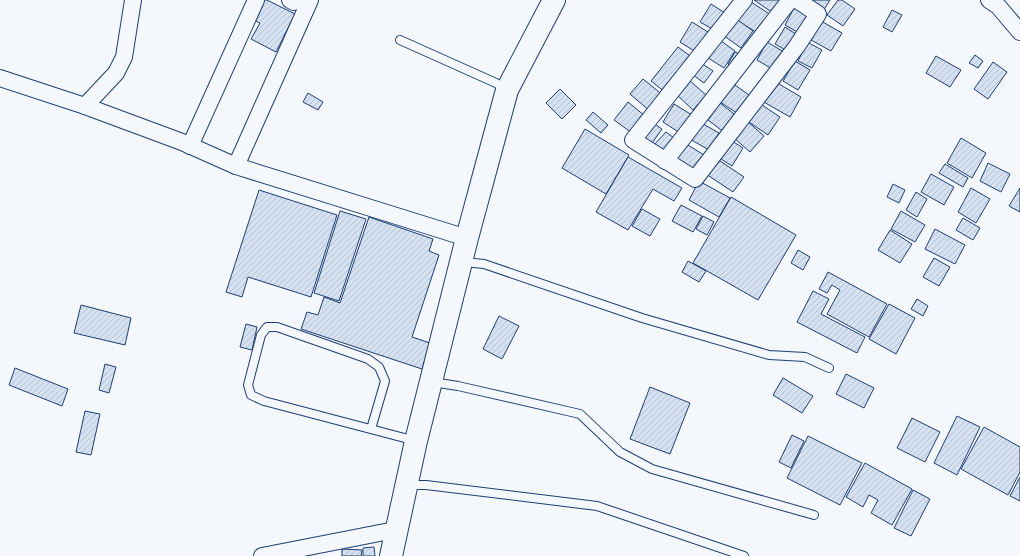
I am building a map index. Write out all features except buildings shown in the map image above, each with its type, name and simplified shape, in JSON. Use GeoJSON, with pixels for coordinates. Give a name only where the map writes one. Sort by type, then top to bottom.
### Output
{"type":"FeatureCollection","features":[{"type":"Feature","properties":{"kind":"street"},"geometry":{"type":"LineString","coordinates":[[85,106],[116,73],[121,62],[133,0]]}},
{"type":"Feature","properties":{"kind":"street"},"geometry":{"type":"LineString","coordinates":[[190,146],[256,0]]}},
{"type":"Feature","properties":{"kind":"street"},"geometry":{"type":"LineString","coordinates":[[236,166],[310,0]]}},
{"type":"Feature","properties":{"kind":"street"},"geometry":{"type":"LineString","coordinates":[[391,556],[395,530],[407,485],[416,441],[467,238],[507,90],[554,0]]}},
{"type":"Feature","properties":{"kind":"street"},"geometry":{"type":"LineString","coordinates":[[744,0],[633,140],[695,179],[797,46],[818,14],[797,0]]}},
{"type":"Feature","properties":{"kind":"street"},"geometry":{"type":"LineString","coordinates":[[665,161],[790,0]]}},
{"type":"Feature","properties":{"kind":"street"},"geometry":{"type":"LineString","coordinates":[[989,0],[998,6],[1020,32]]}},
{"type":"Feature","properties":{"kind":"street"},"geometry":{"type":"LineString","coordinates":[[0,78],[85,106],[190,146],[236,166],[467,238]]}},
{"type":"Feature","properties":{"kind":"street"},"geometry":{"type":"LineString","coordinates":[[262,556],[395,530]]}},
{"type":"Feature","properties":{"kind":"lane"},"geometry":{"type":"LineString","coordinates":[[400,40],[496,83],[507,90]]}},
{"type":"Feature","properties":{"kind":"lane"},"geometry":{"type":"LineString","coordinates":[[462,262],[484,264],[642,318],[769,355],[805,357],[829,368]]}},
{"type":"Feature","properties":{"kind":"lane"},"geometry":{"type":"LineString","coordinates":[[371,429],[385,381],[379,367],[368,358],[277,327],[267,327],[261,335],[248,385],[250,394],[264,401],[416,441]]}},
{"type":"Feature","properties":{"kind":"lane"},"geometry":{"type":"LineString","coordinates":[[432,382],[458,386],[580,414],[620,452],[652,469],[814,515]]}},
{"type":"Feature","properties":{"kind":"lane"},"geometry":{"type":"LineString","coordinates":[[407,485],[426,485],[597,506],[744,556]]}}]}
